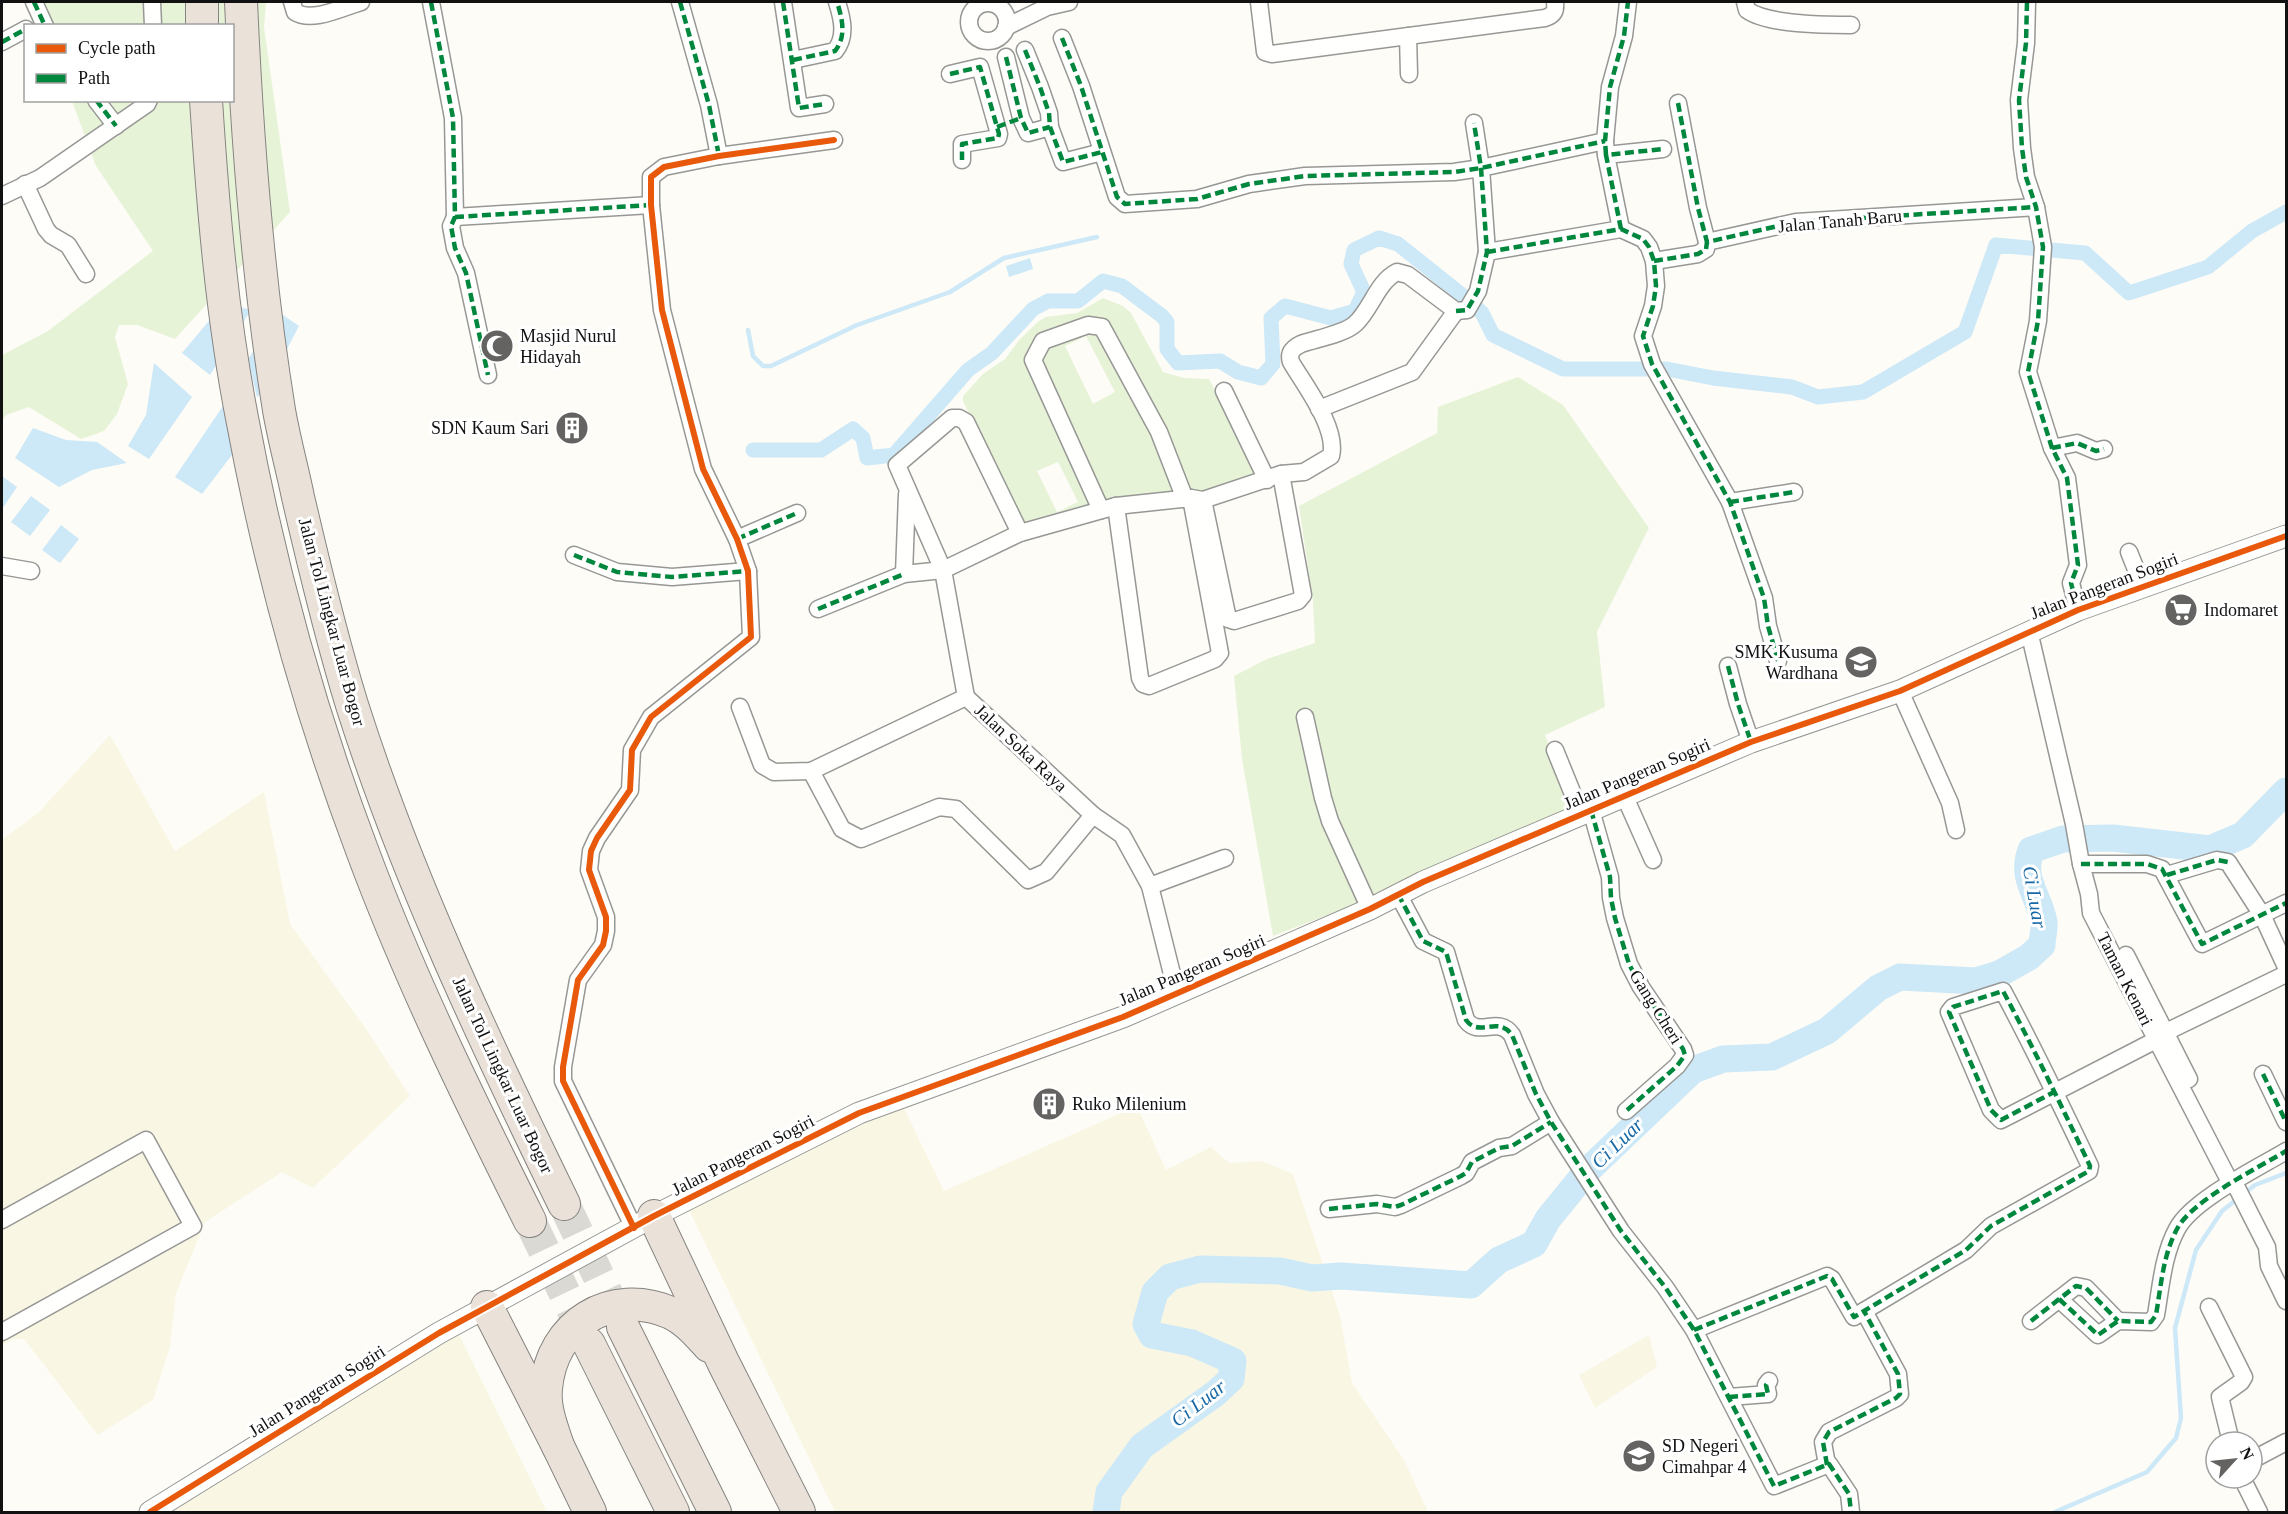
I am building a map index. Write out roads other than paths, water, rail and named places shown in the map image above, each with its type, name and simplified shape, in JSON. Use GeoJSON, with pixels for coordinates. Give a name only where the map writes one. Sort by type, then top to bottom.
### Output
{"type":"FeatureCollection","features":[{"type":"Feature","properties":{"kind":"highway"},"geometry":{"type":"LineString","coordinates":[[202,2],[202,24]]}},
{"type":"Feature","properties":{"kind":"highway","name":"Jalan Tol Lingkar Luar Bogor"},"geometry":{"type":"LineString","coordinates":[[241,2],[247,139],[263,290],[279,412],[312,557],[352,705],[401,841],[445,951],[496,1064],[564,1204]]}},
{"type":"Feature","properties":{"kind":"highway"},"geometry":{"type":"LineString","coordinates":[[206,102],[223,292],[242,422],[274,568],[315,715],[362,850],[407,962],[460,1081],[530,1221]]}},
{"type":"Feature","properties":{"kind":"highway"},"geometry":{"type":"LineString","coordinates":[[644,1222],[724,1364],[800,1512]]}},
{"type":"Feature","properties":{"kind":"highway"},"geometry":{"type":"LineString","coordinates":[[558,1446],[547,1408],[545,1391],[549,1366],[560,1343],[571,1330],[598,1310],[622,1306],[647,1306],[673,1314],[695,1330],[724,1364]]}},
{"type":"Feature","properties":{"kind":"highway"},"geometry":{"type":"LineString","coordinates":[[487,1307],[590,1512]]}},
{"type":"Feature","properties":{"kind":"highway"},"geometry":{"type":"LineString","coordinates":[[623,1327],[715,1512]]}},
{"type":"Feature","properties":{"kind":"highway"},"geometry":{"type":"LineString","coordinates":[[589,1344],[673,1512]]}},
{"type":"Feature","properties":{"kind":"street"},"geometry":{"type":"LineString","coordinates":[[34,2],[40,24]]}},
{"type":"Feature","properties":{"kind":"street"},"geometry":{"type":"LineString","coordinates":[[152,2],[153,24]]}},
{"type":"Feature","properties":{"kind":"street"},"geometry":{"type":"LineString","coordinates":[[292,2],[295,12],[312,16],[361,2]]}},
{"type":"Feature","properties":{"kind":"street"},"geometry":{"type":"LineString","coordinates":[[431,2],[453,118],[455,217],[451,226],[455,248],[466,273],[488,375]]}},
{"type":"Feature","properties":{"kind":"street"},"geometry":{"type":"LineString","coordinates":[[680,2],[709,105],[719,156]]}},
{"type":"Feature","properties":{"kind":"street"},"geometry":{"type":"LineString","coordinates":[[783,2],[799,108],[825,104]]}},
{"type":"Feature","properties":{"kind":"street"},"geometry":{"type":"LineString","coordinates":[[793,60],[835,51],[838,48],[844,25],[837,2]]}},
{"type":"Feature","properties":{"kind":"street"},"geometry":{"type":"LineString","coordinates":[[1006,27],[1007,19],[1004,11],[998,5],[990,2],[983,3],[971,11],[969,25],[972,32],[977,38],[990,41],[997,39],[1006,27],[1047,7],[1069,2]]}},
{"type":"Feature","properties":{"kind":"street"},"geometry":{"type":"LineString","coordinates":[[1259,2],[1265,51],[1272,54],[1545,18],[1556,11],[1555,2]]}},
{"type":"Feature","properties":{"kind":"street"},"geometry":{"type":"LineString","coordinates":[[1621,229],[1605,148],[1610,87],[1624,36],[1628,2]]}},
{"type":"Feature","properties":{"kind":"street"},"geometry":{"type":"LineString","coordinates":[[1745,2],[1747,10],[1763,17],[1807,24],[1851,25]]}},
{"type":"Feature","properties":{"kind":"street"},"geometry":{"type":"LineString","coordinates":[[2027,2],[2026,43],[2019,99],[2026,177],[2036,207],[2043,247],[2038,321],[2028,372],[2052,448],[2067,478],[2078,565],[2071,583],[2078,610]]}},
{"type":"Feature","properties":{"kind":"street"},"geometry":{"type":"LineString","coordinates":[[2,42],[24,30]]}},
{"type":"Feature","properties":{"kind":"street"},"geometry":{"type":"LineString","coordinates":[[1408,36],[1409,74]]}},
{"type":"Feature","properties":{"kind":"street"},"geometry":{"type":"LineString","coordinates":[[1062,38],[1081,86],[1117,197],[1125,204],[1197,198],[1249,184],[1305,176],[1454,172],[1605,148],[1663,149]]}},
{"type":"Feature","properties":{"kind":"street"},"geometry":{"type":"LineString","coordinates":[[1025,50],[1049,113],[1050,126],[1064,162],[1102,152]]}},
{"type":"Feature","properties":{"kind":"street"},"geometry":{"type":"LineString","coordinates":[[1005,57],[1028,133],[1050,126]]}},
{"type":"Feature","properties":{"kind":"street"},"geometry":{"type":"LineString","coordinates":[[950,74],[980,67],[997,127],[998,138],[962,144],[962,160]]}},
{"type":"Feature","properties":{"kind":"street"},"geometry":{"type":"LineString","coordinates":[[98,102],[116,126]]}},
{"type":"Feature","properties":{"kind":"street"},"geometry":{"type":"LineString","coordinates":[[2,196],[40,178],[148,102]]}},
{"type":"Feature","properties":{"kind":"street"},"geometry":{"type":"LineString","coordinates":[[1678,103],[1698,208],[1707,242]]}},
{"type":"Feature","properties":{"kind":"street"},"geometry":{"type":"LineString","coordinates":[[997,127],[1022,118]]}},
{"type":"Feature","properties":{"kind":"street"},"geometry":{"type":"LineString","coordinates":[[1319,409],[1412,372],[1478,291],[1487,252],[1481,168],[1474,123]]}},
{"type":"Feature","properties":{"kind":"street"},"geometry":{"type":"LineString","coordinates":[[644,1222],[563,1081],[562,1067],[578,980],[603,945],[606,931],[606,917],[589,870],[591,851],[597,838],[630,790],[632,750],[651,717],[751,637],[748,571],[737,539],[703,469],[665,322],[651,205],[651,177],[664,167],[719,156],[834,140]]}},
{"type":"Feature","properties":{"kind":"street"},"geometry":{"type":"LineString","coordinates":[[26,184],[46,230],[68,245],[86,274]]}},
{"type":"Feature","properties":{"kind":"street"},"geometry":{"type":"LineString","coordinates":[[455,217],[651,205]]}},
{"type":"Feature","properties":{"kind":"street","name":"Jalan Tanah Baru"},"geometry":{"type":"LineString","coordinates":[[1654,261],[1698,254],[1706,249],[1707,242],[1796,222],[2036,207]]}},
{"type":"Feature","properties":{"kind":"street"},"geometry":{"type":"LineString","coordinates":[[1487,252],[1621,229],[1644,239],[1654,261],[1656,286],[1653,306],[1643,336],[1656,370],[1730,502],[1764,598],[1768,626],[1778,661]]}},
{"type":"Feature","properties":{"kind":"street"},"geometry":{"type":"LineString","coordinates":[[818,609],[904,574],[943,570],[1020,533],[1108,508],[1193,499],[1274,477],[1304,472],[1331,456],[1333,441],[1319,409],[1291,362],[1291,351],[1301,344],[1352,327],[1396,272],[1408,276],[1462,311]]}},
{"type":"Feature","properties":{"kind":"street"},"geometry":{"type":"LineString","coordinates":[[1193,499],[1220,653],[1215,659],[1149,686],[1143,684],[1140,678],[1108,508],[1033,360],[1043,341],[1089,326],[1102,327],[1193,499],[1228,619],[1234,621],[1298,601],[1303,595],[1274,477],[1224,391]]}},
{"type":"Feature","properties":{"kind":"street"},"geometry":{"type":"LineString","coordinates":[[904,574],[907,490],[897,465],[952,417],[966,422],[973,432],[1020,533]]}},
{"type":"Feature","properties":{"kind":"street"},"geometry":{"type":"LineString","coordinates":[[2052,448],[2078,443],[2096,451],[2104,449]]}},
{"type":"Feature","properties":{"kind":"street","name":"Jalan Soka Raya"},"geometry":{"type":"LineString","coordinates":[[907,490],[943,570],[966,697],[1093,815],[1122,835],[1150,886],[1178,994]]}},
{"type":"Feature","properties":{"kind":"street"},"geometry":{"type":"LineString","coordinates":[[1730,502],[1794,492]]}},
{"type":"Feature","properties":{"kind":"street"},"geometry":{"type":"LineString","coordinates":[[737,539],[797,513]]}},
{"type":"Feature","properties":{"kind":"street","name":"Jalan Pangeran Sogiri"},"geometry":{"type":"LineString","coordinates":[[153,1512],[439,1333],[644,1222],[860,1113],[1124,1017],[1370,909],[1398,894],[1752,742],[1900,692],[2078,610],[2286,536]]}},
{"type":"Feature","properties":{"kind":"street"},"geometry":{"type":"LineString","coordinates":[[2128,552],[2143,587]]}},
{"type":"Feature","properties":{"kind":"street"},"geometry":{"type":"LineString","coordinates":[[574,555],[618,572],[672,577],[748,571]]}},
{"type":"Feature","properties":{"kind":"street"},"geometry":{"type":"LineString","coordinates":[[2,566],[31,571]]}},
{"type":"Feature","properties":{"kind":"street","name":"Taman Kenari"},"geometry":{"type":"LineString","coordinates":[[2029,631],[2074,824],[2091,913],[2161,1036],[2267,1247],[2269,1266],[2286,1301]]}},
{"type":"Feature","properties":{"kind":"street"},"geometry":{"type":"LineString","coordinates":[[1728,666],[1737,704],[1752,742]]}},
{"type":"Feature","properties":{"kind":"street"},"geometry":{"type":"LineString","coordinates":[[1900,692],[1950,803],[1956,830]]}},
{"type":"Feature","properties":{"kind":"street"},"geometry":{"type":"LineString","coordinates":[[740,706],[762,765],[774,772],[811,771],[966,697]]}},
{"type":"Feature","properties":{"kind":"street"},"geometry":{"type":"LineString","coordinates":[[1305,717],[1330,821],[1370,909]]}},
{"type":"Feature","properties":{"kind":"street"},"geometry":{"type":"LineString","coordinates":[[1555,750],[1586,812]]}},
{"type":"Feature","properties":{"kind":"street"},"geometry":{"type":"LineString","coordinates":[[811,771],[842,829],[861,839],[939,807],[956,809],[1028,880],[1046,872],[1093,815]]}},
{"type":"Feature","properties":{"kind":"street"},"geometry":{"type":"LineString","coordinates":[[1625,797],[1653,860]]}},
{"type":"Feature","properties":{"kind":"street","name":"Gang Cheri"},"geometry":{"type":"LineString","coordinates":[[1586,812],[1610,876],[1611,898],[1629,964],[1641,987],[1683,1049],[1684,1055],[1677,1066],[1626,1111]]}},
{"type":"Feature","properties":{"kind":"street"},"geometry":{"type":"LineString","coordinates":[[2080,857],[2147,864],[2162,869],[2202,944],[2286,903]]}},
{"type":"Feature","properties":{"kind":"street"},"geometry":{"type":"LineString","coordinates":[[1150,886],[1225,858]]}},
{"type":"Feature","properties":{"kind":"street"},"geometry":{"type":"LineString","coordinates":[[2167,875],[2217,860],[2228,862],[2262,916],[2286,967]]}},
{"type":"Feature","properties":{"kind":"street"},"geometry":{"type":"LineString","coordinates":[[1398,894],[1423,941],[1446,952],[1466,1020],[1470,1025],[1475,1028],[1501,1026],[1507,1028],[1512,1035],[1536,1094],[1551,1122],[1621,1231],[1665,1287],[1694,1330],[1774,1485],[1829,1464],[1849,1494],[1851,1512]]}},
{"type":"Feature","properties":{"kind":"street"},"geometry":{"type":"LineString","coordinates":[[1694,1330],[1827,1276],[1832,1279],[1854,1317],[1966,1250],[1991,1226],[2090,1172],[2090,1166],[2056,1091],[2003,991],[1950,1009],[1949,1012],[1990,1110],[2001,1120],[2056,1091],[2161,1036],[2286,974]]}},
{"type":"Feature","properties":{"kind":"street"},"geometry":{"type":"LineString","coordinates":[[2263,1074],[2286,1122]]}},
{"type":"Feature","properties":{"kind":"street"},"geometry":{"type":"LineString","coordinates":[[1329,1209],[1377,1204],[1395,1207],[1401,1205],[1461,1176],[1466,1173],[1472,1162],[1498,1148],[1512,1146],[1551,1122]]}},
{"type":"Feature","properties":{"kind":"street"},"geometry":{"type":"LineString","coordinates":[[2,1220],[146,1140],[194,1226],[2,1332]]}},
{"type":"Feature","properties":{"kind":"street"},"geometry":{"type":"LineString","coordinates":[[2060,1299],[2098,1335],[2118,1321],[2151,1322],[2156,1315],[2165,1260],[2177,1228],[2191,1210],[2235,1185],[2286,1151]]}},
{"type":"Feature","properties":{"kind":"street"},"geometry":{"type":"LineString","coordinates":[[2267,1247],[2276,1258],[2286,1280]]}},
{"type":"Feature","properties":{"kind":"street"},"geometry":{"type":"LineString","coordinates":[[2031,1321],[2076,1286],[2086,1288],[2118,1321]]}},
{"type":"Feature","properties":{"kind":"street"},"geometry":{"type":"LineString","coordinates":[[2209,1307],[2244,1377],[2241,1382],[2220,1397],[2228,1430]]}},
{"type":"Feature","properties":{"kind":"street"},"geometry":{"type":"LineString","coordinates":[[1827,1465],[1823,1442],[1828,1432],[1900,1394],[1898,1374],[1864,1311]]}},
{"type":"Feature","properties":{"kind":"street"},"geometry":{"type":"LineString","coordinates":[[1729,1397],[1767,1394],[1766,1385],[1769,1381]]}},
{"type":"Feature","properties":{"kind":"street"},"geometry":{"type":"LineString","coordinates":[[2264,1454],[2286,1442]]}},
{"type":"Feature","properties":{"kind":"street"},"geometry":{"type":"LineString","coordinates":[[2248,1490],[2259,1512]]}},
{"type":"Feature","properties":{"kind":"water"},"geometry":{"type":"Polygon","coordinates":[[[1030,258],[1033,269],[1009,277],[1006,266],[1030,258]]]}},
{"type":"Feature","properties":{"kind":"water"},"geometry":{"type":"Polygon","coordinates":[[[224,303],[251,310],[210,375],[182,353],[224,303]]]}},
{"type":"Feature","properties":{"kind":"water"},"geometry":{"type":"Polygon","coordinates":[[[280,313],[299,326],[266,389],[257,397],[248,359],[280,313]]]}},
{"type":"Feature","properties":{"kind":"water"},"geometry":{"type":"Polygon","coordinates":[[[154,363],[192,397],[149,459],[128,446],[146,415],[154,363]]]}},
{"type":"Feature","properties":{"kind":"water"},"geometry":{"type":"Polygon","coordinates":[[[223,406],[235,451],[202,494],[175,477],[223,406]]]}},
{"type":"Feature","properties":{"kind":"water"},"geometry":{"type":"Polygon","coordinates":[[[33,428],[66,440],[97,442],[127,463],[92,470],[59,487],[15,458],[33,428]]]}},
{"type":"Feature","properties":{"kind":"water"},"geometry":{"type":"Polygon","coordinates":[[[2,476],[17,487],[2,509],[2,476]]]}},
{"type":"Feature","properties":{"kind":"water"},"geometry":{"type":"Polygon","coordinates":[[[31,496],[50,510],[30,536],[11,522],[31,496]]]}},
{"type":"Feature","properties":{"kind":"water"},"geometry":{"type":"Polygon","coordinates":[[[61,525],[79,539],[60,563],[42,550],[61,525]]]}},
{"type":"Feature","properties":{"kind":"waterway"},"geometry":{"type":"LineString","coordinates":[[753,450],[821,450],[853,429],[863,438],[867,458],[894,455],[968,370],[992,353],[1033,309],[1048,301],[1078,301],[1103,281],[1122,286],[1162,316],[1167,322],[1167,349],[1178,363],[1220,361],[1238,372],[1261,378],[1273,364],[1271,318],[1285,306],[1331,318],[1355,311],[1364,292],[1351,264],[1354,250],[1379,238],[1398,244],[1467,299],[1482,313],[1493,335],[1563,369],[1667,369],[1713,378],[1792,387],[1818,397],[1863,392],[1965,332],[1996,245],[2085,253],[2129,293],[2208,267],[2252,231],[2286,212]]}},
{"type":"Feature","properties":{"kind":"waterway"},"geometry":{"type":"LineString","coordinates":[[748,330],[753,356],[763,366],[771,366],[857,325],[950,292],[1004,258],[1097,237]]}},
{"type":"Feature","properties":{"kind":"waterway","name":"Ci Luar"},"geometry":{"type":"LineString","coordinates":[[1106,1512],[1109,1492],[1142,1446],[1216,1393],[1231,1379],[1233,1361],[1192,1343],[1152,1335],[1146,1324],[1155,1292],[1170,1277],[1200,1269],[1280,1271],[1312,1278],[1341,1276],[1471,1285],[1499,1260],[1534,1244],[1548,1219],[1587,1171],[1693,1070],[1723,1059],[1772,1057],[1827,1031],[1878,988],[1900,977],[1976,981],[1999,974],[2029,957],[2042,945],[2044,925],[2042,912],[2029,878],[2028,860],[2031,850],[2063,839],[2113,838],[2210,849],[2243,835],[2286,791]]}},
{"type":"Feature","properties":{"kind":"waterway"},"geometry":{"type":"LineString","coordinates":[[2055,1512],[2147,1472],[2176,1438],[2181,1418],[2175,1328],[2196,1250],[2222,1211],[2255,1185],[2286,1173]]}},
{"type":"Feature","properties":{"kind":"tunnel"},"geometry":{"type":"LineString","coordinates":[[564,1204],[623,1327]]}},
{"type":"Feature","properties":{"kind":"tunnel"},"geometry":{"type":"LineString","coordinates":[[530,1221],[589,1344]]}},
{"type":"Feature","properties":{"kind":"place","name":"Masjid Nurul Hidayah"},"geometry":{"type":"Point","coordinates":[497,346]}},
{"type":"Feature","properties":{"kind":"place","name":"SDN Kaum Sari"},"geometry":{"type":"Point","coordinates":[572,428]}},
{"type":"Feature","properties":{"kind":"place","name":"Indomaret"},"geometry":{"type":"Point","coordinates":[2181,610]}},
{"type":"Feature","properties":{"kind":"place","name":"SMK Kusuma Wardhana"},"geometry":{"type":"Point","coordinates":[1861,662]}},
{"type":"Feature","properties":{"kind":"place","name":"Ruko Milenium"},"geometry":{"type":"Point","coordinates":[1049,1104]}},
{"type":"Feature","properties":{"kind":"place","name":"SD Negeri Cimahpar 4"},"geometry":{"type":"Point","coordinates":[1639,1456]}}]}
